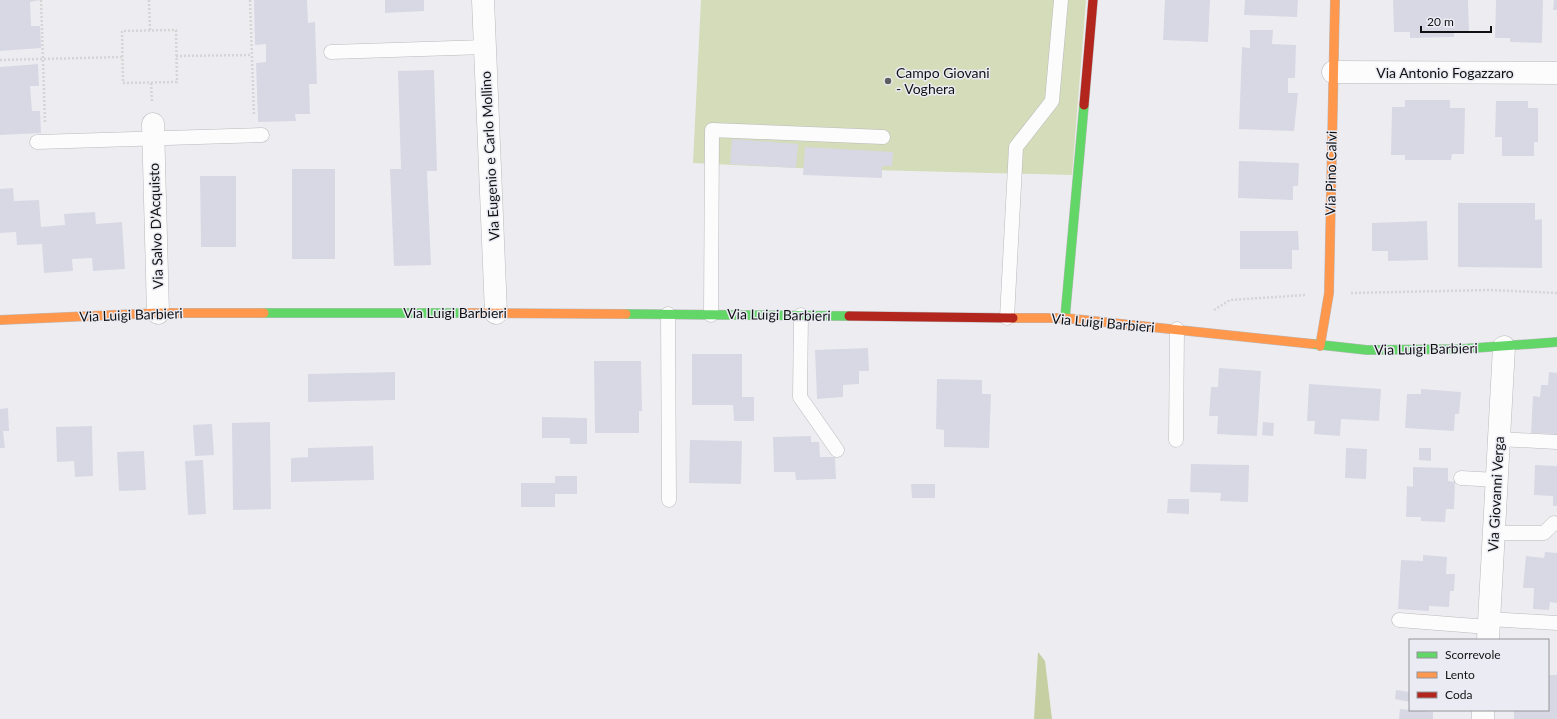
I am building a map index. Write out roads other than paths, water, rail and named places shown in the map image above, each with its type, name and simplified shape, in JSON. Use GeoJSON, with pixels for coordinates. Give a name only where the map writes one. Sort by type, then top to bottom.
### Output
{"type":"FeatureCollection","features":[{"type":"Feature","properties":{"kind":"street","name":"Via Eugenio e Carlo Mollino"},"geometry":{"type":"LineString","coordinates":[[483,0],[496,313]]}},
{"type":"Feature","properties":{"kind":"street"},"geometry":{"type":"LineString","coordinates":[[1065,318],[1093,0]]}},
{"type":"Feature","properties":{"kind":"street","name":"Via Pino Calvi"},"geometry":{"type":"LineString","coordinates":[[1320,346],[1329,293],[1335,0]]}},
{"type":"Feature","properties":{"kind":"street","name":"Via Antonio Fogazzaro"},"geometry":{"type":"LineString","coordinates":[[1333,72],[1557,73]]}},
{"type":"Feature","properties":{"kind":"street","name":"Via Salvo D'Acquisto"},"geometry":{"type":"LineString","coordinates":[[153,131],[158,313]]}},
{"type":"Feature","properties":{"kind":"street","name":"Via Luigi Barbieri"},"geometry":{"type":"LineString","coordinates":[[0,320],[158,313],[496,313],[1065,318],[1367,350],[1504,347],[1557,342]]}},
{"type":"Feature","properties":{"kind":"street","name":"Via Giovanni Verga"},"geometry":{"type":"LineString","coordinates":[[1488,629],[1504,347]]}},
{"type":"Feature","properties":{"kind":"lane"},"geometry":{"type":"LineString","coordinates":[[1007,318],[1016,147],[1052,101],[1061,0]]}},
{"type":"Feature","properties":{"kind":"lane"},"geometry":{"type":"LineString","coordinates":[[331,52],[485,48]]}},
{"type":"Feature","properties":{"kind":"lane"},"geometry":{"type":"LineString","coordinates":[[711,315],[712,130],[883,137]]}},
{"type":"Feature","properties":{"kind":"lane"},"geometry":{"type":"LineString","coordinates":[[41,141],[153,131],[259,135]]}},
{"type":"Feature","properties":{"kind":"lane"},"geometry":{"type":"LineString","coordinates":[[668,314],[669,500]]}},
{"type":"Feature","properties":{"kind":"lane"},"geometry":{"type":"LineString","coordinates":[[801,315],[800,397],[837,450]]}},
{"type":"Feature","properties":{"kind":"lane"},"geometry":{"type":"LineString","coordinates":[[1176,440],[1178,329]]}},
{"type":"Feature","properties":{"kind":"lane"},"geometry":{"type":"LineString","coordinates":[[1499,439],[1557,442]]}},
{"type":"Feature","properties":{"kind":"lane"},"geometry":{"type":"LineString","coordinates":[[1461,478],[1497,480]]}},
{"type":"Feature","properties":{"kind":"lane"},"geometry":{"type":"LineString","coordinates":[[1494,533],[1544,533],[1554,522]]}},
{"type":"Feature","properties":{"kind":"lane"},"geometry":{"type":"LineString","coordinates":[[1399,620],[1488,629],[1557,623]]}},
{"type":"Feature","properties":{"kind":"place","name":"Campo Giovani - Voghera"},"geometry":{"type":"Point","coordinates":[888,81]}}]}
